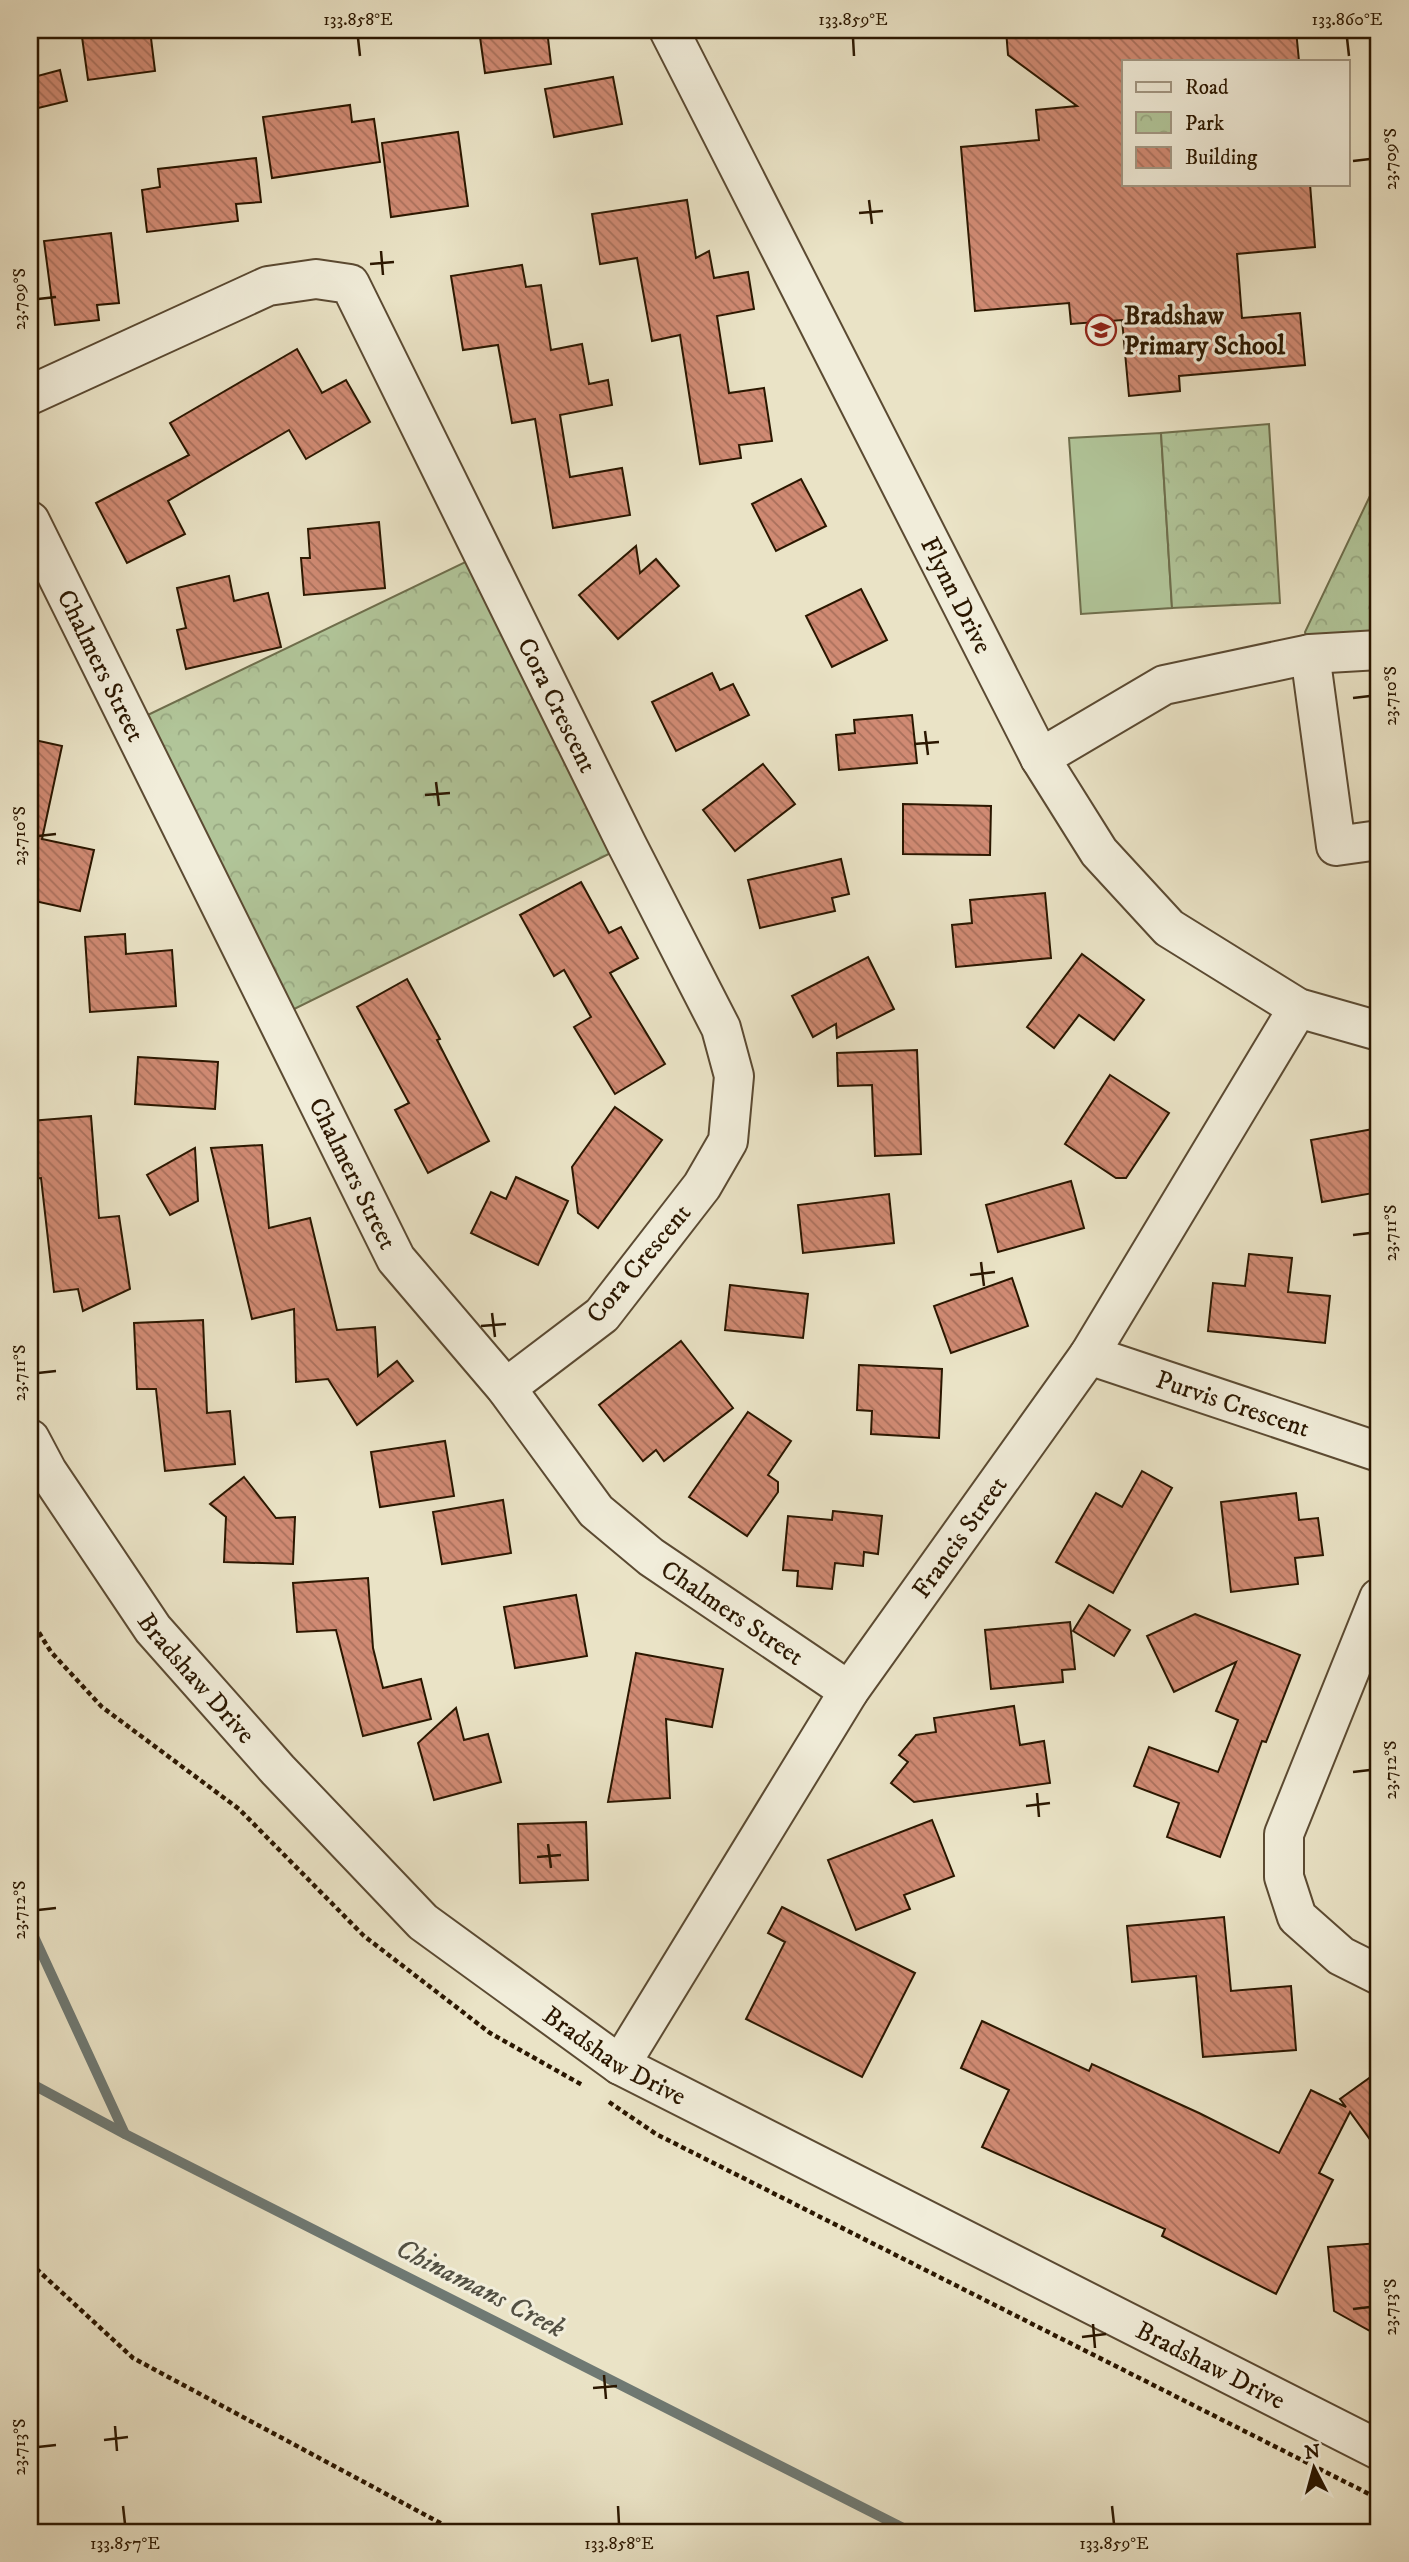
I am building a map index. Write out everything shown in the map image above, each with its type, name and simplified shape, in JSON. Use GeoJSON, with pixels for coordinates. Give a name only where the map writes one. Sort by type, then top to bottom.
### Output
{"type":"FeatureCollection","features":[{"type":"Feature","properties":{"kind":"street","name":"Flynn Drive"},"geometry":{"type":"LineString","coordinates":[[669,30],[1040,758],[1099,852],[1169,928],[1298,1008],[1379,1031]]}},
{"type":"Feature","properties":{"kind":"street","name":"Cora Crescent"},"geometry":{"type":"LineString","coordinates":[[30,395],[268,286],[316,279],[350,284],[627,845],[721,1028],[734,1076],[728,1141],[702,1186],[602,1315],[506,1388]]}},
{"type":"Feature","properties":{"kind":"street","name":"Chalmers Street"},"geometry":{"type":"LineString","coordinates":[[30,521],[396,1259],[506,1388],[596,1511],[651,1557],[849,1692]]}},
{"type":"Feature","properties":{"kind":"street"},"geometry":{"type":"LineString","coordinates":[[1040,758],[1164,685],[1310,654],[1379,649]]}},
{"type":"Feature","properties":{"kind":"street"},"geometry":{"type":"LineString","coordinates":[[1310,654],[1336,846],[1379,840]]}},
{"type":"Feature","properties":{"kind":"street","name":"Francis Street"},"geometry":{"type":"LineString","coordinates":[[620,2064],[849,1692],[1089,1355],[1298,1008]]}},
{"type":"Feature","properties":{"kind":"street","name":"Purvis Crescent"},"geometry":{"type":"LineString","coordinates":[[1089,1355],[1379,1452]]}},
{"type":"Feature","properties":{"kind":"street","name":"Bradshaw Drive"},"geometry":{"type":"LineString","coordinates":[[30,1439],[47,1471],[153,1629],[278,1770],[423,1922],[620,2064],[1379,2450]]}},
{"type":"Feature","properties":{"kind":"street"},"geometry":{"type":"LineString","coordinates":[[1379,1598],[1284,1834],[1284,1877],[1297,1917],[1341,1956],[1379,1975]]}},
{"type":"Feature","properties":{"kind":"path"},"geometry":{"type":"LineString","coordinates":[[30,2263],[133,2358],[457,2532]]}},
{"type":"Feature","properties":{"kind":"green space"},"geometry":{"type":"Polygon","coordinates":[[[1269,424],[1280,603],[1172,608],[1161,433],[1269,424]]]}},
{"type":"Feature","properties":{"kind":"green space"},"geometry":{"type":"Polygon","coordinates":[[[1161,433],[1172,608],[1081,614],[1069,438],[1161,433]]]}},
{"type":"Feature","properties":{"kind":"green space"},"geometry":{"type":"Polygon","coordinates":[[[1379,477],[1379,650],[1310,654],[1305,632],[1379,477]]]}},
{"type":"Feature","properties":{"kind":"green space"},"geometry":{"type":"Polygon","coordinates":[[[484,553],[627,845],[276,1018],[129,724],[484,553]]]}},
{"type":"Feature","properties":{"kind":"building"},"geometry":{"type":"Polygon","coordinates":[[[81,30],[150,30],[155,71],[88,80],[81,30]]]}},
{"type":"Feature","properties":{"kind":"building"},"geometry":{"type":"Polygon","coordinates":[[[479,30],[547,30],[551,64],[485,73],[479,30]]]}},
{"type":"Feature","properties":{"kind":"building","name":"Bradshaw Primary School"},"geometry":{"type":"Polygon","coordinates":[[[1006,30],[1296,30],[1299,60],[1122,60],[1122,186],[1310,186],[1315,247],[1237,254],[1242,318],[1300,313],[1305,365],[1179,376],[1180,391],[1129,396],[1122,320],[1071,324],[1069,303],[975,311],[961,147],[1039,140],[1036,110],[1077,106],[1008,55],[1006,30]]]}},
{"type":"Feature","properties":{"kind":"building"},"geometry":{"type":"Polygon","coordinates":[[[60,70],[67,101],[30,110],[30,78],[60,70]]]}},
{"type":"Feature","properties":{"kind":"building"},"geometry":{"type":"Polygon","coordinates":[[[613,77],[622,124],[554,137],[545,89],[613,77]]]}},
{"type":"Feature","properties":{"kind":"building"},"geometry":{"type":"Polygon","coordinates":[[[350,105],[352,122],[374,119],[380,162],[272,178],[263,117],[350,105]]]}},
{"type":"Feature","properties":{"kind":"building"},"geometry":{"type":"Polygon","coordinates":[[[458,132],[468,206],[391,217],[382,143],[458,132]]]}},
{"type":"Feature","properties":{"kind":"building"},"geometry":{"type":"Polygon","coordinates":[[[256,158],[261,202],[236,204],[238,221],[147,232],[142,190],[160,187],[158,169],[256,158]]]}},
{"type":"Feature","properties":{"kind":"building"},"geometry":{"type":"Polygon","coordinates":[[[687,200],[696,258],[709,251],[714,278],[748,272],[754,309],[717,316],[729,393],[764,388],[772,441],[739,445],[741,458],[700,464],[680,335],[652,341],[637,258],[600,264],[592,214],[687,200]]]}},
{"type":"Feature","properties":{"kind":"building"},"geometry":{"type":"Polygon","coordinates":[[[111,233],[119,303],[97,305],[99,320],[55,325],[44,241],[111,233]]]}},
{"type":"Feature","properties":{"kind":"building"},"geometry":{"type":"Polygon","coordinates":[[[522,265],[526,287],[541,285],[551,350],[582,344],[589,384],[608,380],[612,405],[560,415],[570,477],[622,468],[630,515],[553,528],[535,419],[512,423],[498,345],[463,350],[451,276],[522,265]]]}},
{"type":"Feature","properties":{"kind":"building"},"geometry":{"type":"Polygon","coordinates":[[[297,349],[322,393],[346,380],[370,422],[306,459],[289,430],[168,501],[185,534],[127,563],[96,503],[189,455],[170,423],[297,349]]]}},
{"type":"Feature","properties":{"kind":"building"},"geometry":{"type":"Polygon","coordinates":[[[801,479],[826,526],[776,551],[752,504],[801,479]]]}},
{"type":"Feature","properties":{"kind":"building"},"geometry":{"type":"Polygon","coordinates":[[[379,522],[385,588],[304,595],[301,558],[310,558],[308,529],[379,522]]]}},
{"type":"Feature","properties":{"kind":"building"},"geometry":{"type":"Polygon","coordinates":[[[636,546],[640,573],[656,559],[679,586],[618,639],[579,595],[636,546]]]}},
{"type":"Feature","properties":{"kind":"building"},"geometry":{"type":"Polygon","coordinates":[[[229,576],[234,601],[268,593],[281,647],[186,669],[177,630],[186,628],[177,588],[229,576]]]}},
{"type":"Feature","properties":{"kind":"building"},"geometry":{"type":"Polygon","coordinates":[[[861,589],[887,640],[832,667],[806,616],[861,589]]]}},
{"type":"Feature","properties":{"kind":"building"},"geometry":{"type":"Polygon","coordinates":[[[712,673],[720,690],[733,684],[749,715],[676,751],[652,702],[712,673]]]}},
{"type":"Feature","properties":{"kind":"building"},"geometry":{"type":"Polygon","coordinates":[[[912,715],[917,763],[839,770],[836,735],[855,733],[854,720],[912,715]]]}},
{"type":"Feature","properties":{"kind":"building"},"geometry":{"type":"Polygon","coordinates":[[[30,739],[62,746],[42,839],[94,850],[80,911],[30,900],[30,867],[35,844],[30,843],[30,739]]]}},
{"type":"Feature","properties":{"kind":"building"},"geometry":{"type":"Polygon","coordinates":[[[763,764],[795,804],[735,851],[703,810],[763,764]]]}},
{"type":"Feature","properties":{"kind":"building"},"geometry":{"type":"Polygon","coordinates":[[[903,804],[991,806],[990,855],[903,854],[903,804]]]}},
{"type":"Feature","properties":{"kind":"building"},"geometry":{"type":"Polygon","coordinates":[[[841,859],[849,894],[832,898],[835,911],[760,928],[748,880],[841,859]]]}},
{"type":"Feature","properties":{"kind":"building"},"geometry":{"type":"Polygon","coordinates":[[[581,882],[609,933],[621,927],[638,958],[610,973],[665,1064],[615,1094],[574,1027],[591,1017],[564,970],[554,976],[520,915],[581,882]]]}},
{"type":"Feature","properties":{"kind":"building"},"geometry":{"type":"Polygon","coordinates":[[[1045,893],[1051,958],[956,967],[952,925],[972,923],[970,900],[1045,893]]]}},
{"type":"Feature","properties":{"kind":"building"},"geometry":{"type":"Polygon","coordinates":[[[125,934],[126,954],[172,950],[176,1006],[90,1012],[85,937],[125,934]]]}},
{"type":"Feature","properties":{"kind":"building"},"geometry":{"type":"Polygon","coordinates":[[[1082,954],[1144,1000],[1114,1040],[1079,1015],[1054,1048],[1027,1027],[1082,954]]]}},
{"type":"Feature","properties":{"kind":"building"},"geometry":{"type":"Polygon","coordinates":[[[868,957],[894,1009],[837,1038],[836,1024],[813,1037],[792,996],[868,957]]]}},
{"type":"Feature","properties":{"kind":"building"},"geometry":{"type":"Polygon","coordinates":[[[407,979],[440,1039],[437,1040],[489,1141],[428,1173],[395,1110],[409,1103],[357,1007],[407,979]]]}},
{"type":"Feature","properties":{"kind":"building"},"geometry":{"type":"Polygon","coordinates":[[[917,1050],[921,1154],[875,1156],[872,1085],[838,1086],[837,1053],[917,1050]]]}},
{"type":"Feature","properties":{"kind":"building"},"geometry":{"type":"Polygon","coordinates":[[[138,1057],[218,1062],[215,1109],[135,1104],[138,1057]]]}},
{"type":"Feature","properties":{"kind":"building"},"geometry":{"type":"Polygon","coordinates":[[[1110,1075],[1169,1113],[1126,1178],[1116,1178],[1065,1144],[1110,1075]]]}},
{"type":"Feature","properties":{"kind":"building"},"geometry":{"type":"Polygon","coordinates":[[[615,1107],[662,1140],[598,1228],[578,1213],[572,1167],[615,1107]]]}},
{"type":"Feature","properties":{"kind":"building"},"geometry":{"type":"Polygon","coordinates":[[[91,1116],[99,1218],[119,1216],[130,1289],[83,1311],[78,1289],[54,1292],[41,1178],[30,1179],[30,1121],[91,1116]]]}},
{"type":"Feature","properties":{"kind":"building"},"geometry":{"type":"Polygon","coordinates":[[[1379,1128],[1379,1192],[1322,1202],[1311,1140],[1379,1128]]]}},
{"type":"Feature","properties":{"kind":"building"},"geometry":{"type":"Polygon","coordinates":[[[262,1145],[269,1228],[310,1218],[337,1330],[375,1327],[378,1376],[397,1361],[413,1381],[357,1425],[328,1379],[296,1382],[294,1309],[252,1319],[211,1148],[262,1145]]]}},
{"type":"Feature","properties":{"kind":"building"},"geometry":{"type":"Polygon","coordinates":[[[195,1148],[198,1201],[170,1215],[147,1175],[195,1148]]]}},
{"type":"Feature","properties":{"kind":"building"},"geometry":{"type":"Polygon","coordinates":[[[516,1177],[568,1201],[538,1265],[471,1233],[491,1192],[506,1199],[516,1177]]]}},
{"type":"Feature","properties":{"kind":"building"},"geometry":{"type":"Polygon","coordinates":[[[1071,1181],[1084,1228],[998,1252],[986,1205],[1071,1181]]]}},
{"type":"Feature","properties":{"kind":"building"},"geometry":{"type":"Polygon","coordinates":[[[889,1194],[894,1243],[803,1253],[798,1205],[889,1194]]]}},
{"type":"Feature","properties":{"kind":"building"},"geometry":{"type":"Polygon","coordinates":[[[1249,1254],[1292,1258],[1288,1292],[1330,1296],[1325,1343],[1208,1331],[1213,1283],[1245,1286],[1249,1254]]]}},
{"type":"Feature","properties":{"kind":"building"},"geometry":{"type":"Polygon","coordinates":[[[1012,1278],[1028,1326],[951,1353],[934,1306],[1012,1278]]]}},
{"type":"Feature","properties":{"kind":"building"},"geometry":{"type":"Polygon","coordinates":[[[730,1285],[808,1294],[803,1338],[725,1330],[730,1285]]]}},
{"type":"Feature","properties":{"kind":"building"},"geometry":{"type":"Polygon","coordinates":[[[203,1320],[207,1413],[230,1411],[235,1464],[165,1471],[156,1389],[137,1389],[134,1323],[203,1320]]]}},
{"type":"Feature","properties":{"kind":"building"},"geometry":{"type":"Polygon","coordinates":[[[681,1341],[733,1408],[664,1461],[656,1450],[643,1461],[599,1405],[681,1341]]]}},
{"type":"Feature","properties":{"kind":"building"},"geometry":{"type":"Polygon","coordinates":[[[859,1365],[942,1369],[939,1438],[871,1434],[872,1411],[857,1410],[859,1365]]]}},
{"type":"Feature","properties":{"kind":"building"},"geometry":{"type":"Polygon","coordinates":[[[748,1412],[791,1441],[768,1475],[778,1482],[778,1492],[747,1536],[689,1497],[748,1412]]]}},
{"type":"Feature","properties":{"kind":"building"},"geometry":{"type":"Polygon","coordinates":[[[445,1441],[454,1496],[380,1507],[371,1452],[445,1441]]]}},
{"type":"Feature","properties":{"kind":"building"},"geometry":{"type":"Polygon","coordinates":[[[1142,1471],[1172,1488],[1113,1593],[1056,1562],[1096,1493],[1122,1507],[1142,1471]]]}},
{"type":"Feature","properties":{"kind":"building"},"geometry":{"type":"Polygon","coordinates":[[[244,1477],[276,1518],[295,1517],[293,1564],[224,1562],[226,1517],[210,1504],[244,1477]]]}},
{"type":"Feature","properties":{"kind":"building"},"geometry":{"type":"Polygon","coordinates":[[[1296,1493],[1299,1520],[1318,1518],[1323,1555],[1295,1558],[1298,1584],[1231,1592],[1221,1502],[1296,1493]]]}},
{"type":"Feature","properties":{"kind":"building"},"geometry":{"type":"Polygon","coordinates":[[[503,1500],[511,1553],[442,1564],[433,1512],[503,1500]]]}},
{"type":"Feature","properties":{"kind":"building"},"geometry":{"type":"Polygon","coordinates":[[[833,1511],[882,1516],[878,1554],[864,1552],[863,1566],[835,1563],[832,1589],[797,1586],[798,1571],[783,1570],[788,1516],[832,1520],[833,1511]]]}},
{"type":"Feature","properties":{"kind":"building"},"geometry":{"type":"Polygon","coordinates":[[[368,1578],[373,1648],[383,1688],[421,1679],[431,1719],[363,1736],[336,1630],[297,1632],[293,1583],[368,1578]]]}},
{"type":"Feature","properties":{"kind":"building"},"geometry":{"type":"Polygon","coordinates":[[[576,1595],[587,1656],[515,1668],[504,1607],[576,1595]]]}},
{"type":"Feature","properties":{"kind":"building"},"geometry":{"type":"Polygon","coordinates":[[[1089,1605],[1130,1630],[1114,1656],[1073,1631],[1089,1605]]]}},
{"type":"Feature","properties":{"kind":"building"},"geometry":{"type":"Polygon","coordinates":[[[1195,1614],[1300,1655],[1266,1742],[1262,1741],[1220,1857],[1167,1837],[1179,1803],[1134,1786],[1149,1747],[1218,1772],[1238,1720],[1216,1711],[1236,1662],[1174,1692],[1147,1636],[1195,1614]]]}},
{"type":"Feature","properties":{"kind":"building"},"geometry":{"type":"Polygon","coordinates":[[[1070,1622],[1075,1669],[1062,1670],[1063,1682],[991,1689],[985,1630],[1070,1622]]]}},
{"type":"Feature","properties":{"kind":"building"},"geometry":{"type":"Polygon","coordinates":[[[636,1653],[723,1669],[712,1727],[666,1719],[670,1798],[608,1802],[636,1653]]]}},
{"type":"Feature","properties":{"kind":"building"},"geometry":{"type":"Polygon","coordinates":[[[1014,1706],[1020,1745],[1044,1741],[1050,1783],[914,1802],[891,1783],[908,1762],[899,1755],[916,1735],[936,1732],[934,1718],[1014,1706]]]}},
{"type":"Feature","properties":{"kind":"building"},"geometry":{"type":"Polygon","coordinates":[[[456,1708],[464,1740],[488,1734],[501,1782],[434,1800],[418,1743],[456,1708]]]}},
{"type":"Feature","properties":{"kind":"building"},"geometry":{"type":"Polygon","coordinates":[[[932,1820],[954,1876],[904,1895],[910,1909],[856,1930],[828,1860],[932,1820]]]}},
{"type":"Feature","properties":{"kind":"building"},"geometry":{"type":"Polygon","coordinates":[[[586,1822],[588,1880],[520,1883],[518,1824],[586,1822]]]}},
{"type":"Feature","properties":{"kind":"building"},"geometry":{"type":"Polygon","coordinates":[[[782,1907],[915,1973],[862,2077],[746,2019],[785,1942],[768,1933],[782,1907]]]}},
{"type":"Feature","properties":{"kind":"building"},"geometry":{"type":"Polygon","coordinates":[[[1224,1917],[1231,1991],[1291,1986],[1296,2050],[1203,2057],[1196,1976],[1132,1982],[1127,1926],[1224,1917]]]}},
{"type":"Feature","properties":{"kind":"building"},"geometry":{"type":"Polygon","coordinates":[[[982,2021],[1089,2071],[1092,2064],[1279,2153],[1311,2090],[1346,2107],[1340,2099],[1379,2071],[1379,2152],[1350,2112],[1319,2173],[1333,2180],[1276,2294],[1162,2236],[1165,2229],[982,2147],[1009,2090],[961,2068],[982,2021]]]}},
{"type":"Feature","properties":{"kind":"building"},"geometry":{"type":"Polygon","coordinates":[[[1379,2243],[1379,2336],[1334,2311],[1328,2247],[1379,2243]]]}},
{"type":"Feature","properties":{"kind":"waterway"},"geometry":{"type":"LineString","coordinates":[[30,1928],[125,2134]]}},
{"type":"Feature","properties":{"kind":"waterway","name":"Chinamans Creek"},"geometry":{"type":"LineString","coordinates":[[30,2083],[125,2134],[911,2532]]}},
{"type":"Feature","properties":{"kind":"place","name":"Bradshaw Primary School"},"geometry":{"type":"Point","coordinates":[1101,330]}}]}
